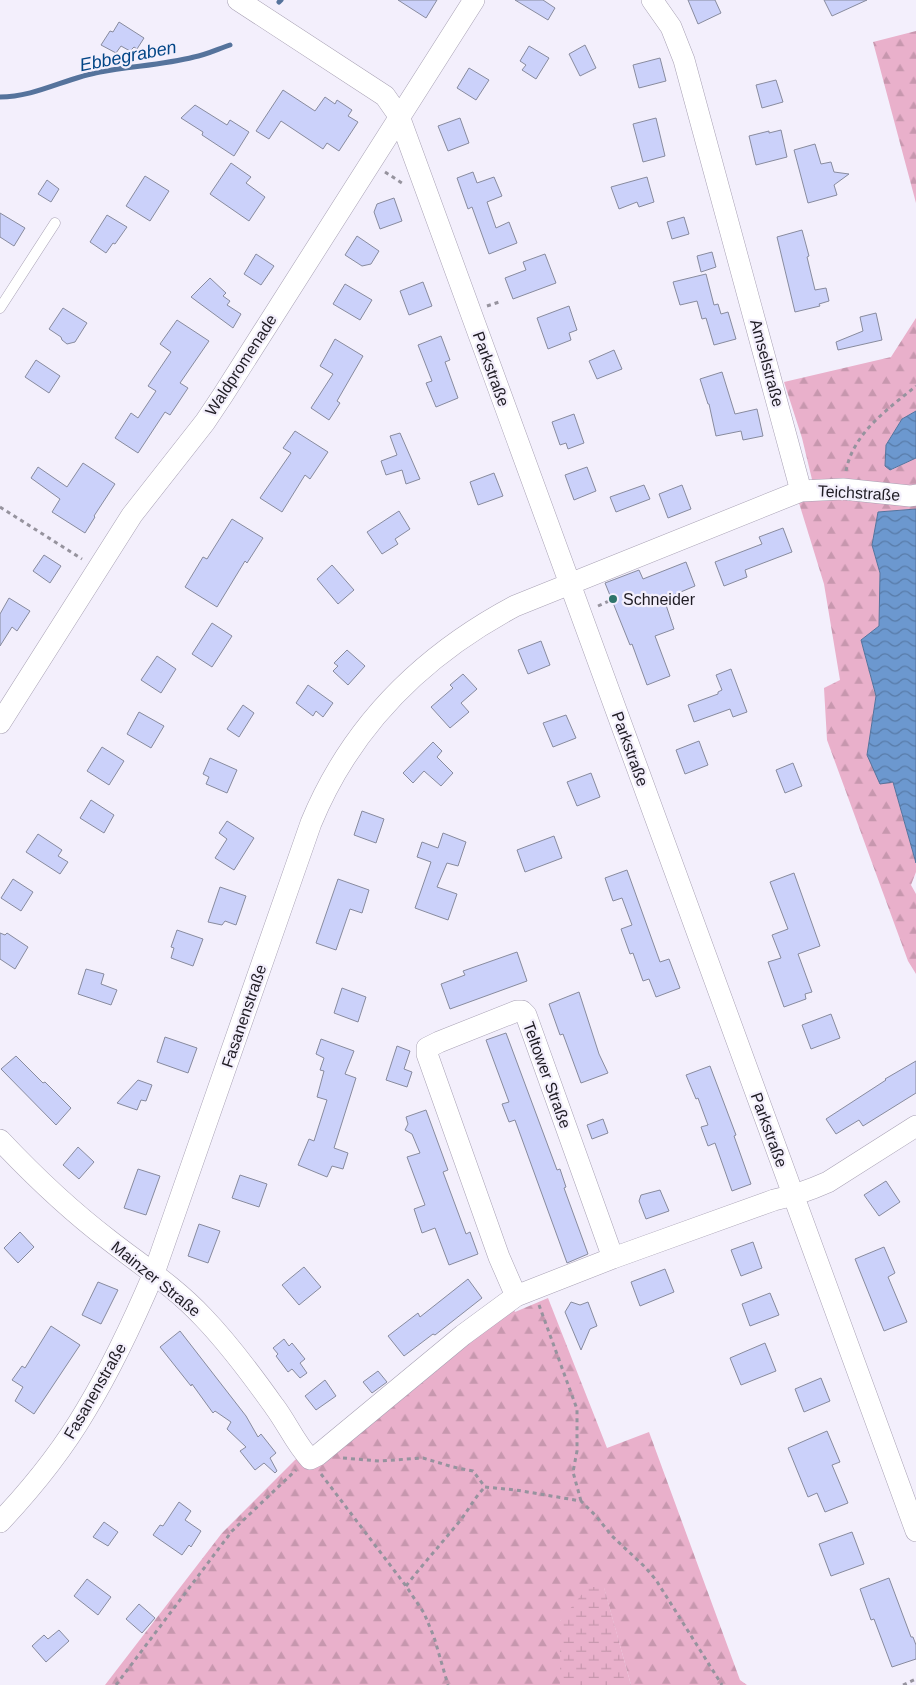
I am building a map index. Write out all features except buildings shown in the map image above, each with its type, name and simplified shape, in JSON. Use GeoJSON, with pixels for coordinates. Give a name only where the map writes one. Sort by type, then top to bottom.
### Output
{"type":"FeatureCollection","features":[{"type":"Feature","properties":{"kind":"street","name":"Parkstraße"},"geometry":{"type":"LineString","coordinates":[[238,0],[386,96],[399,116],[916,1531]]}},
{"type":"Feature","properties":{"kind":"street","name":"Waldpromenade"},"geometry":{"type":"LineString","coordinates":[[0,723],[141,503],[205,422],[221,398],[474,0]]}},
{"type":"Feature","properties":{"kind":"street","name":"Amselstraße"},"geometry":{"type":"LineString","coordinates":[[652,0],[671,27],[684,60],[801,491]]}},
{"type":"Feature","properties":{"kind":"street","name":"Teichstraße"},"geometry":{"type":"LineString","coordinates":[[801,491],[843,489],[916,495]]}},
{"type":"Feature","properties":{"kind":"street"},"geometry":{"type":"LineString","coordinates":[[570,584],[801,491]]}},
{"type":"Feature","properties":{"kind":"street","name":"Fasanenstraße"},"geometry":{"type":"LineString","coordinates":[[0,1522],[27,1492],[68,1438],[87,1409],[130,1328],[154,1273],[309,827],[337,769],[373,718],[406,683],[432,660],[496,616],[515,606],[570,584]]}},
{"type":"Feature","properties":{"kind":"street","name":"Teltower Straße"},"geometry":{"type":"LineString","coordinates":[[516,1296],[499,1257],[427,1054],[427,1048],[517,1011],[522,1011],[526,1015],[612,1258]]}},
{"type":"Feature","properties":{"kind":"street"},"geometry":{"type":"LineString","coordinates":[[314,1457],[463,1335],[516,1296],[612,1258],[774,1200],[793,1196],[828,1182],[916,1126]]}},
{"type":"Feature","properties":{"kind":"street","name":"Mainzer Straße"},"geometry":{"type":"LineString","coordinates":[[0,1140],[20,1161],[94,1228],[154,1273],[203,1316],[274,1406],[302,1450],[314,1457]]}},
{"type":"Feature","properties":{"kind":"lane"},"geometry":{"type":"LineString","coordinates":[[0,308],[55,224]]}},
{"type":"Feature","properties":{"kind":"path"},"geometry":{"type":"LineString","coordinates":[[369,163],[407,187]]}},
{"type":"Feature","properties":{"kind":"path"},"geometry":{"type":"LineString","coordinates":[[484,308],[499,302]]}},
{"type":"Feature","properties":{"kind":"path"},"geometry":{"type":"LineString","coordinates":[[843,489],[847,467],[854,448],[883,413],[916,386]]}},
{"type":"Feature","properties":{"kind":"path"},"geometry":{"type":"LineString","coordinates":[[0,508],[97,569]]}},
{"type":"Feature","properties":{"kind":"path"},"geometry":{"type":"LineString","coordinates":[[604,604],[609,601]]}},
{"type":"Feature","properties":{"kind":"path"},"geometry":{"type":"LineString","coordinates":[[538,1302],[577,1408],[577,1451],[573,1472],[582,1502],[612,1536],[656,1580],[710,1669],[722,1685]]}},
{"type":"Feature","properties":{"kind":"path"},"geometry":{"type":"LineString","coordinates":[[116,1685],[232,1531],[291,1473],[314,1457],[379,1460],[423,1458],[473,1471],[485,1487]]}},
{"type":"Feature","properties":{"kind":"path"},"geometry":{"type":"LineString","coordinates":[[314,1457],[424,1612],[434,1637],[448,1685]]}},
{"type":"Feature","properties":{"kind":"path"},"geometry":{"type":"LineString","coordinates":[[406,1586],[424,1562],[461,1520],[475,1496],[485,1487],[516,1490],[582,1502]]}},
{"type":"Feature","properties":{"kind":"path"},"geometry":{"type":"LineString","coordinates":[[903,1685],[916,1679]]}},
{"type":"Feature","properties":{"kind":"green space"},"geometry":{"type":"Polygon","coordinates":[[[916,31],[916,203],[873,42],[916,31]]]}},
{"type":"Feature","properties":{"kind":"green space"},"geometry":{"type":"Polygon","coordinates":[[[916,318],[916,411],[902,419],[886,445],[885,465],[891,470],[916,458],[916,509],[878,512],[872,545],[880,573],[879,626],[861,640],[876,696],[867,755],[893,782],[916,863],[916,872],[911,885],[916,894],[916,974],[908,961],[827,740],[824,688],[840,680],[824,584],[799,503],[816,496],[802,438],[784,382],[891,357],[916,318]]]}},
{"type":"Feature","properties":{"kind":"green space"},"geometry":{"type":"Polygon","coordinates":[[[506,1292],[515,1312],[548,1298],[607,1448],[649,1432],[740,1680],[747,1685],[631,1685],[604,1588],[560,1621],[560,1685],[105,1685],[222,1533],[295,1460],[506,1292]]]}},
{"type":"Feature","properties":{"kind":"green space"},"geometry":{"type":"Polygon","coordinates":[[[588,1587],[604,1587],[631,1685],[560,1685],[560,1621],[588,1587]]]}},
{"type":"Feature","properties":{"kind":"water"},"geometry":{"type":"Polygon","coordinates":[[[916,411],[916,458],[890,470],[885,466],[886,445],[902,419],[916,411]]]}},
{"type":"Feature","properties":{"kind":"water"},"geometry":{"type":"Polygon","coordinates":[[[916,509],[916,863],[893,782],[880,784],[867,755],[876,696],[861,640],[879,626],[880,573],[872,545],[878,512],[916,509]]]}},
{"type":"Feature","properties":{"kind":"waterway","name":"Ebbegraben"},"geometry":{"type":"LineString","coordinates":[[0,97],[26,94],[100,72],[171,62],[198,56],[230,45]]}},
{"type":"Feature","properties":{"kind":"place","name":"Schneider"},"geometry":{"type":"Point","coordinates":[613,599]}}]}
